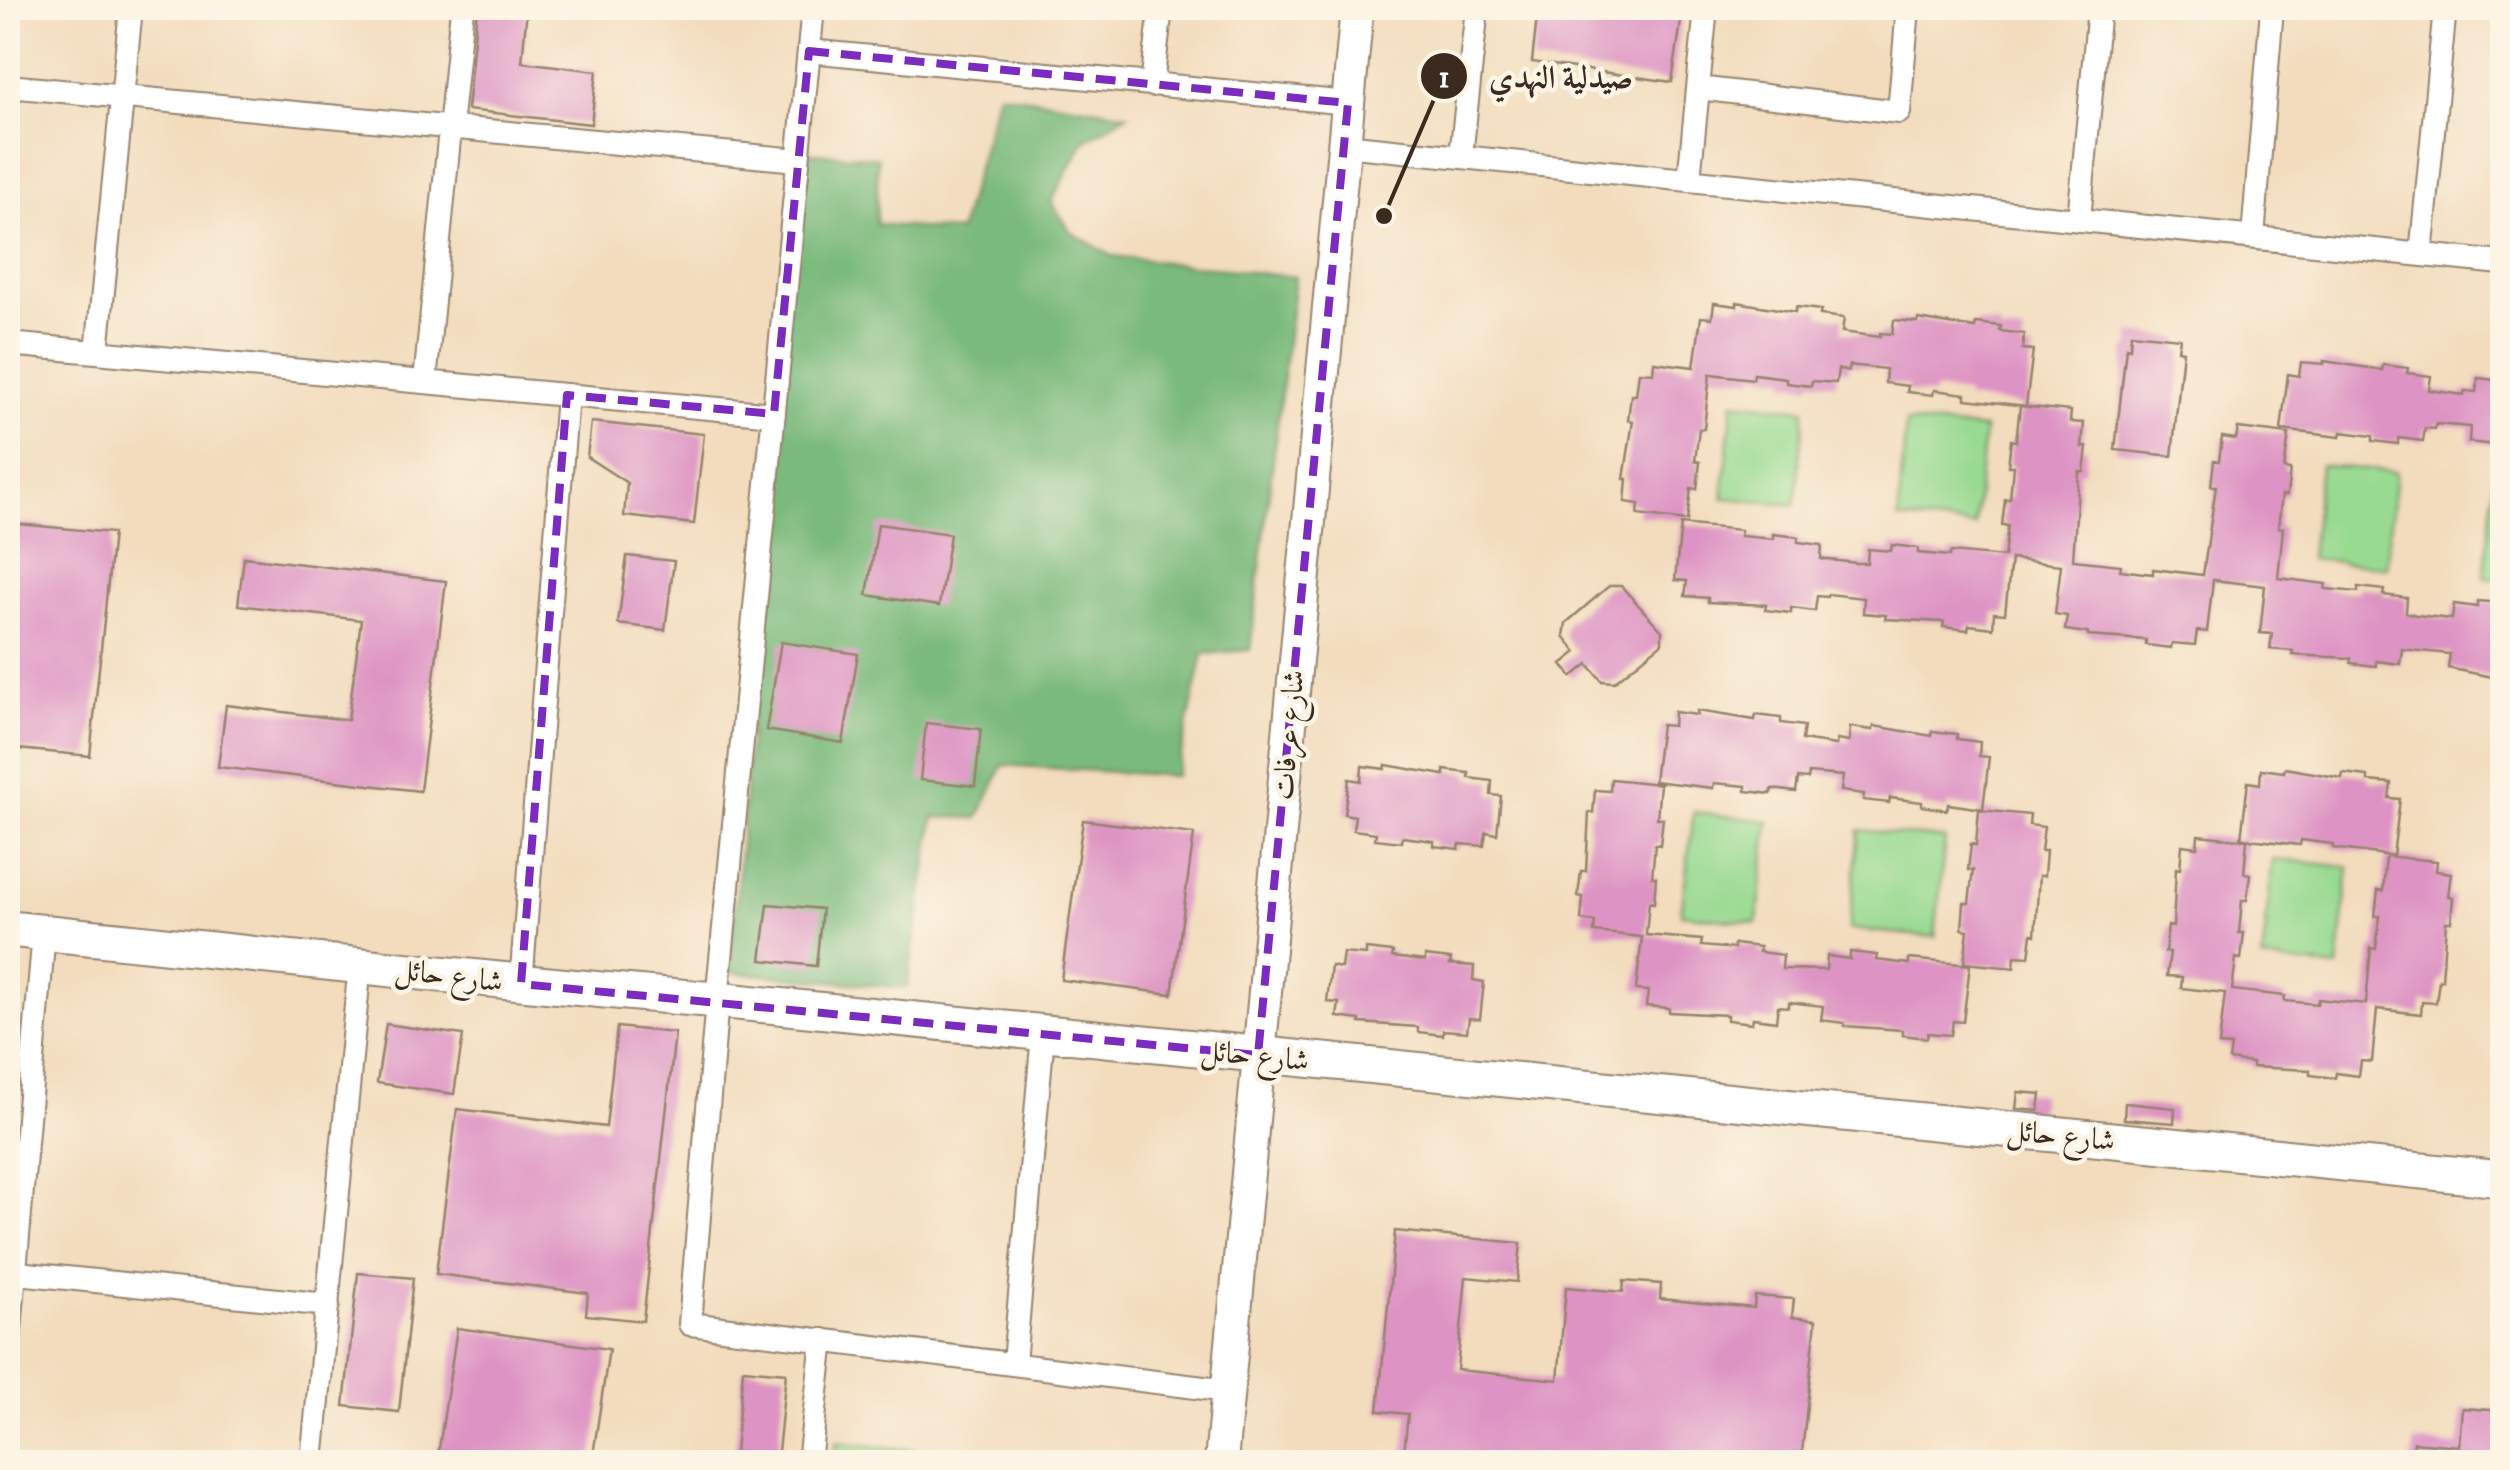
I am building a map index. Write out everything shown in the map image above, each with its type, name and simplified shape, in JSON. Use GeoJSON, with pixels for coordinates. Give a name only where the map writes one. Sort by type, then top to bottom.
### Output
{"type":"FeatureCollection","features":[{"type":"Feature","properties":{"kind":"main road","name":"شارع حائل"},"geometry":{"type":"LineString","coordinates":[[8,929],[520,984],[716,1000],[2502,1179]]}},
{"type":"Feature","properties":{"kind":"street"},"geometry":{"type":"LineString","coordinates":[[98,352],[131,8]]}},
{"type":"Feature","properties":{"kind":"street"},"geometry":{"type":"LineString","coordinates":[[424,382],[462,8]]}},
{"type":"Feature","properties":{"kind":"street"},"geometry":{"type":"LineString","coordinates":[[813,8],[716,1000],[690,1324],[1228,1390]]}},
{"type":"Feature","properties":{"kind":"street"},"geometry":{"type":"LineString","coordinates":[[1152,84],[1161,8]]}},
{"type":"Feature","properties":{"kind":"street","name":"شارع عرفات"},"geometry":{"type":"LineString","coordinates":[[1222,1462],[1357,8]]}},
{"type":"Feature","properties":{"kind":"street"},"geometry":{"type":"LineString","coordinates":[[1461,156],[1477,8]]}},
{"type":"Feature","properties":{"kind":"street"},"geometry":{"type":"LineString","coordinates":[[1689,179],[1706,8]]}},
{"type":"Feature","properties":{"kind":"street"},"geometry":{"type":"LineString","coordinates":[[1698,88],[1899,112],[1908,8]]}},
{"type":"Feature","properties":{"kind":"street"},"geometry":{"type":"LineString","coordinates":[[2079,219],[2100,8]]}},
{"type":"Feature","properties":{"kind":"street"},"geometry":{"type":"LineString","coordinates":[[2252,237],[2272,8]]}},
{"type":"Feature","properties":{"kind":"street"},"geometry":{"type":"LineString","coordinates":[[2421,255],[2445,8]]}},
{"type":"Feature","properties":{"kind":"street"},"geometry":{"type":"LineString","coordinates":[[809,51],[1348,103]]}},
{"type":"Feature","properties":{"kind":"street"},"geometry":{"type":"LineString","coordinates":[[8,86],[798,160]]}},
{"type":"Feature","properties":{"kind":"street"},"geometry":{"type":"LineString","coordinates":[[1344,145],[2502,263]]}},
{"type":"Feature","properties":{"kind":"street"},"geometry":{"type":"LineString","coordinates":[[8,344],[774,414]]}},
{"type":"Feature","properties":{"kind":"street"},"geometry":{"type":"LineString","coordinates":[[520,984],[567,395]]}},
{"type":"Feature","properties":{"kind":"street"},"geometry":{"type":"LineString","coordinates":[[8,1353],[11,1272],[44,932]]}},
{"type":"Feature","properties":{"kind":"street"},"geometry":{"type":"LineString","coordinates":[[312,1462],[360,964]]}},
{"type":"Feature","properties":{"kind":"street"},"geometry":{"type":"LineString","coordinates":[[1014,1363],[1043,1034]]}},
{"type":"Feature","properties":{"kind":"street"},"geometry":{"type":"LineString","coordinates":[[11,1272],[328,1305]]}},
{"type":"Feature","properties":{"kind":"street"},"geometry":{"type":"LineString","coordinates":[[809,1462],[823,1340]]}},
{"type":"Feature","properties":{"kind":"highlighted area"},"geometry":{"type":"Polygon","coordinates":[[[809,51],[1348,103],[1258,1055],[521,984],[567,395],[774,414],[809,51]]]}},
{"type":"Feature","properties":{"kind":"green space"},"geometry":{"type":"Polygon","coordinates":[[[998,93],[1128,114],[1084,141],[1051,202],[1071,232],[1112,256],[1295,277],[1250,650],[1203,654],[1176,776],[1003,765],[978,818],[934,817],[907,988],[730,972],[799,152],[878,158],[876,224],[959,232],[998,93]]]}},
{"type":"Feature","properties":{"kind":"green space"},"geometry":{"type":"Polygon","coordinates":[[[1733,402],[1805,409],[1795,505],[1723,498],[1733,402]]]}},
{"type":"Feature","properties":{"kind":"green space"},"geometry":{"type":"Polygon","coordinates":[[[1906,422],[1984,429],[1975,526],[1898,519],[1906,422]]]}},
{"type":"Feature","properties":{"kind":"green space"},"geometry":{"type":"Polygon","coordinates":[[[2320,465],[2396,472],[2386,567],[2310,559],[2320,465]]]}},
{"type":"Feature","properties":{"kind":"green space"},"geometry":{"type":"Polygon","coordinates":[[[2494,481],[2502,482],[2502,579],[2484,577],[2494,481]]]}},
{"type":"Feature","properties":{"kind":"green space"},"geometry":{"type":"Polygon","coordinates":[[[1694,812],[1769,821],[1757,923],[1681,914],[1694,812]]]}},
{"type":"Feature","properties":{"kind":"green space"},"geometry":{"type":"Polygon","coordinates":[[[1859,830],[1945,839],[1935,937],[1849,929],[1859,830]]]}},
{"type":"Feature","properties":{"kind":"green space"},"geometry":{"type":"Polygon","coordinates":[[[2273,859],[2349,867],[2338,968],[2262,960],[2273,859]]]}},
{"type":"Feature","properties":{"kind":"green space"},"geometry":{"type":"Polygon","coordinates":[[[836,1442],[1026,1462],[835,1462],[836,1442]]]}},
{"type":"Feature","properties":{"kind":"building"},"geometry":{"type":"Polygon","coordinates":[[[477,8],[527,8],[522,62],[597,71],[591,124],[467,110],[477,8]]]}},
{"type":"Feature","properties":{"kind":"building"},"geometry":{"type":"Polygon","coordinates":[[[1538,8],[1683,8],[1672,82],[1532,62],[1538,8]]]}},
{"type":"Feature","properties":{"kind":"building"},"geometry":{"type":"Polygon","coordinates":[[[1737,302],[1795,312],[1796,307],[1821,310],[1820,315],[1844,318],[1842,332],[1880,337],[1880,333],[1892,334],[1894,320],[1918,319],[1975,328],[1976,323],[2001,326],[2000,331],[2024,334],[2022,349],[2033,350],[2026,406],[1966,399],[1966,394],[1934,390],[1933,395],[1907,392],[1908,386],[1885,383],[1886,369],[1849,365],[1848,371],[1838,369],[1836,383],[1812,381],[1811,386],[1754,374],[1753,379],[1710,374],[1704,429],[1699,429],[1695,461],[1700,462],[1697,489],[1691,488],[1687,521],[1638,515],[1639,504],[1625,502],[1624,479],[1633,421],[1628,420],[1631,395],[1636,395],[1639,372],[1653,373],[1654,362],[1694,367],[1701,317],[1712,318],[1714,303],[1737,306],[1737,302]]]}},
{"type":"Feature","properties":{"kind":"building"},"geometry":{"type":"Polygon","coordinates":[[[2131,333],[2180,338],[2178,350],[2183,351],[2172,456],[2115,450],[2126,347],[2130,348],[2131,333]]]}},
{"type":"Feature","properties":{"kind":"building"},"geometry":{"type":"Polygon","coordinates":[[[2324,361],[2382,370],[2383,365],[2408,368],[2407,373],[2431,376],[2429,390],[2464,395],[2465,391],[2476,392],[2478,378],[2502,381],[2502,446],[2469,442],[2470,427],[2436,424],[2435,429],[2425,428],[2423,441],[2398,438],[2398,444],[2341,432],[2340,437],[2281,430],[2288,374],[2299,376],[2301,362],[2324,361]]]}},
{"type":"Feature","properties":{"kind":"building"},"geometry":{"type":"Polygon","coordinates":[[[2020,406],[2071,411],[2070,422],[2084,423],[2082,447],[2087,447],[2084,472],[2079,472],[2073,560],[2121,565],[2120,570],[2153,574],[2153,569],[2203,575],[2216,486],[2211,486],[2214,460],[2219,461],[2222,437],[2236,439],[2238,428],[2289,434],[2284,469],[2290,470],[2278,527],[2283,528],[2278,578],[2326,584],[2325,589],[2384,590],[2383,595],[2407,598],[2406,612],[2416,615],[2452,619],[2454,604],[2477,607],[2477,601],[2502,603],[2502,673],[2492,672],[2492,677],[2448,668],[2450,654],[2402,649],[2400,664],[2376,661],[2376,666],[2351,663],[2351,658],[2293,655],[2293,651],[2270,649],[2272,634],[2260,633],[2265,586],[2213,580],[2207,632],[2197,631],[2195,645],[2172,643],[2171,648],[2146,645],[2146,640],[2088,636],[2065,630],[2067,616],[2055,614],[2061,565],[2011,559],[2005,614],[1994,613],[1993,628],[1969,625],[1968,630],[1943,627],[1944,622],[1885,619],[1886,615],[1863,613],[1864,598],[1828,594],[1817,596],[1815,611],[1791,608],[1791,613],[1765,610],[1766,605],[1708,602],[1708,598],[1685,596],[1687,581],[1675,580],[1681,524],[1741,530],[1740,536],[1798,537],[1798,542],[1822,545],[1821,559],[1856,563],[1867,563],[1868,549],[1891,551],[1892,545],[1918,548],[1918,553],[2004,557],[2008,526],[2002,525],[2005,499],[2010,499],[2013,466],[2008,466],[2020,406]]]}},
{"type":"Feature","properties":{"kind":"building"},"geometry":{"type":"Polygon","coordinates":[[[591,422],[704,434],[694,524],[624,516],[627,483],[587,457],[591,422]]]}},
{"type":"Feature","properties":{"kind":"building"},"geometry":{"type":"Polygon","coordinates":[[[8,523],[113,533],[90,756],[8,748],[8,523]]]}},
{"type":"Feature","properties":{"kind":"building"},"geometry":{"type":"Polygon","coordinates":[[[878,524],[950,534],[939,606],[867,595],[878,524]]]}},
{"type":"Feature","properties":{"kind":"building"},"geometry":{"type":"Polygon","coordinates":[[[627,556],[674,561],[665,630],[618,624],[627,556]]]}},
{"type":"Feature","properties":{"kind":"building"},"geometry":{"type":"Polygon","coordinates":[[[244,557],[446,581],[420,791],[218,767],[226,705],[348,720],[361,620],[238,605],[244,557]]]}},
{"type":"Feature","properties":{"kind":"building"},"geometry":{"type":"Polygon","coordinates":[[[1609,586],[1621,586],[1662,631],[1662,643],[1614,682],[1602,681],[1588,664],[1572,677],[1562,664],[1577,652],[1564,636],[1566,623],[1609,586]]]}},
{"type":"Feature","properties":{"kind":"building"},"geometry":{"type":"Polygon","coordinates":[[[781,642],[858,654],[843,743],[766,730],[781,642]]]}},
{"type":"Feature","properties":{"kind":"building"},"geometry":{"type":"Polygon","coordinates":[[[1697,711],[1755,720],[1756,715],[1781,718],[1781,723],[1804,726],[1802,740],[1836,745],[1837,740],[1849,742],[1850,727],[1873,730],[1874,726],[1932,736],[1932,731],[1957,734],[1957,739],[1980,742],[1979,756],[1989,757],[1983,809],[1948,804],[1947,810],[1890,798],[1889,803],[1863,800],[1864,794],[1841,791],[1843,776],[1809,773],[1808,779],[1798,778],[1796,792],[1772,789],[1771,794],[1746,791],[1746,786],[1714,783],[1713,788],[1654,781],[1661,725],[1673,726],[1674,712],[1697,715],[1697,711]]]}},
{"type":"Feature","properties":{"kind":"building"},"geometry":{"type":"Polygon","coordinates":[[[926,723],[981,729],[975,786],[920,780],[926,723]]]}},
{"type":"Feature","properties":{"kind":"building"},"geometry":{"type":"Polygon","coordinates":[[[1386,765],[1444,775],[1444,770],[1469,773],[1469,778],[1492,781],[1491,795],[1501,796],[1497,834],[1486,832],[1484,846],[1460,844],[1459,849],[1402,837],[1401,842],[1375,839],[1376,833],[1353,830],[1355,816],[1344,814],[1349,779],[1361,781],[1362,766],[1385,769],[1386,765]]]}},
{"type":"Feature","properties":{"kind":"building"},"geometry":{"type":"Polygon","coordinates":[[[2285,768],[2342,778],[2343,773],[2368,776],[2368,781],[2391,783],[2389,798],[2400,799],[2393,856],[2301,840],[2300,845],[2241,838],[2248,782],[2260,784],[2261,769],[2284,772],[2285,768]]]}},
{"type":"Feature","properties":{"kind":"building"},"geometry":{"type":"Polygon","coordinates":[[[1611,779],[1660,784],[1657,818],[1663,818],[1660,845],[1655,844],[1654,903],[1649,902],[1646,935],[1702,940],[1701,946],[1760,947],[1759,952],[1783,955],[1782,969],[1826,970],[1827,956],[1850,959],[1850,952],[1909,964],[1909,959],[1970,965],[1963,1022],[1953,1021],[1951,1035],[1928,1033],[1927,1038],[1902,1035],[1902,1030],[1844,1026],[1821,1020],[1823,1006],[1789,1002],[1789,1007],[1778,1006],[1776,1021],[1753,1018],[1752,1023],[1727,1020],[1727,1015],[1669,1012],[1669,1008],[1646,1006],[1648,991],[1636,990],[1642,937],[1594,932],[1595,922],[1581,920],[1583,897],[1578,896],[1581,871],[1586,871],[1589,812],[1593,813],[1595,790],[1610,791],[1611,779]]]}},
{"type":"Feature","properties":{"kind":"building"},"geometry":{"type":"Polygon","coordinates":[[[1979,810],[2030,815],[2029,825],[2044,827],[2044,876],[2039,876],[2035,935],[2032,934],[2029,957],[2015,956],[2014,968],[1964,963],[1968,930],[1962,929],[1964,903],[1969,903],[1973,870],[1968,870],[1971,844],[1976,845],[1979,810]]]}},
{"type":"Feature","properties":{"kind":"building"},"geometry":{"type":"Polygon","coordinates":[[[1083,820],[1194,834],[1172,994],[1061,980],[1083,820]]]}},
{"type":"Feature","properties":{"kind":"building"},"geometry":{"type":"Polygon","coordinates":[[[2198,835],[2247,840],[2244,873],[2250,874],[2247,900],[2242,900],[2241,959],[2236,958],[2232,990],[2285,996],[2284,1001],[2317,1004],[2318,999],[2366,1004],[2371,948],[2376,949],[2380,916],[2375,916],[2378,890],[2383,891],[2386,856],[2437,861],[2436,871],[2451,873],[2448,896],[2453,897],[2436,1003],[2422,1002],[2421,1014],[2377,1009],[2372,1062],[2361,1061],[2359,1076],[2310,1075],[2310,1070],[2252,1067],[2252,1063],[2229,1060],[2231,1046],[2219,1045],[2225,993],[2181,988],[2182,977],[2167,976],[2170,952],[2165,952],[2168,926],[2173,927],[2176,868],[2180,869],[2182,845],[2197,847],[2198,835]]]}},
{"type":"Feature","properties":{"kind":"building"},"geometry":{"type":"Polygon","coordinates":[[[768,904],[822,909],[816,966],[761,960],[768,904]]]}},
{"type":"Feature","properties":{"kind":"building"},"geometry":{"type":"Polygon","coordinates":[[[1366,949],[1393,952],[1392,957],[1425,961],[1425,956],[1474,966],[1473,980],[1484,982],[1480,1019],[1469,1018],[1467,1032],[1443,1030],[1443,1035],[1418,1032],[1418,1027],[1360,1023],[1337,1017],[1339,1003],[1327,1002],[1331,966],[1341,968],[1343,953],[1366,955],[1366,949]]]}},
{"type":"Feature","properties":{"kind":"building"},"geometry":{"type":"Polygon","coordinates":[[[386,1024],[463,1035],[454,1094],[377,1083],[386,1024]]]}},
{"type":"Feature","properties":{"kind":"building"},"geometry":{"type":"Polygon","coordinates":[[[617,1027],[675,1033],[643,1321],[586,1315],[588,1293],[436,1274],[457,1109],[606,1127],[617,1027]]]}},
{"type":"Feature","properties":{"kind":"building"},"geometry":{"type":"Polygon","coordinates":[[[2018,1092],[2041,1094],[2039,1111],[2016,1109],[2018,1092]]]}},
{"type":"Feature","properties":{"kind":"building"},"geometry":{"type":"Polygon","coordinates":[[[2125,1103],[2175,1108],[2174,1123],[2124,1119],[2125,1103]]]}},
{"type":"Feature","properties":{"kind":"building"},"geometry":{"type":"Polygon","coordinates":[[[1395,1231],[1521,1243],[1517,1282],[1466,1277],[1457,1370],[1558,1380],[1566,1287],[1623,1292],[1624,1281],[1661,1284],[1660,1299],[1754,1308],[1755,1296],[1794,1299],[1792,1317],[1816,1320],[1801,1462],[1403,1462],[1408,1414],[1378,1411],[1395,1231]]]}},
{"type":"Feature","properties":{"kind":"building"},"geometry":{"type":"Polygon","coordinates":[[[358,1273],[413,1278],[399,1412],[344,1406],[358,1273]]]}},
{"type":"Feature","properties":{"kind":"building"},"geometry":{"type":"Polygon","coordinates":[[[457,1328],[609,1349],[592,1462],[437,1462],[457,1328]]]}},
{"type":"Feature","properties":{"kind":"building"},"geometry":{"type":"Polygon","coordinates":[[[743,1369],[786,1373],[777,1462],[734,1462],[743,1369]]]}},
{"type":"Feature","properties":{"kind":"building"},"geometry":{"type":"Polygon","coordinates":[[[2462,1408],[2502,1411],[2502,1462],[2412,1462],[2414,1442],[2459,1446],[2462,1408]]]}},
{"type":"Feature","properties":{"kind":"place","name":"صيدلية النهدي"},"geometry":{"type":"Point","coordinates":[1384,216]}}]}
